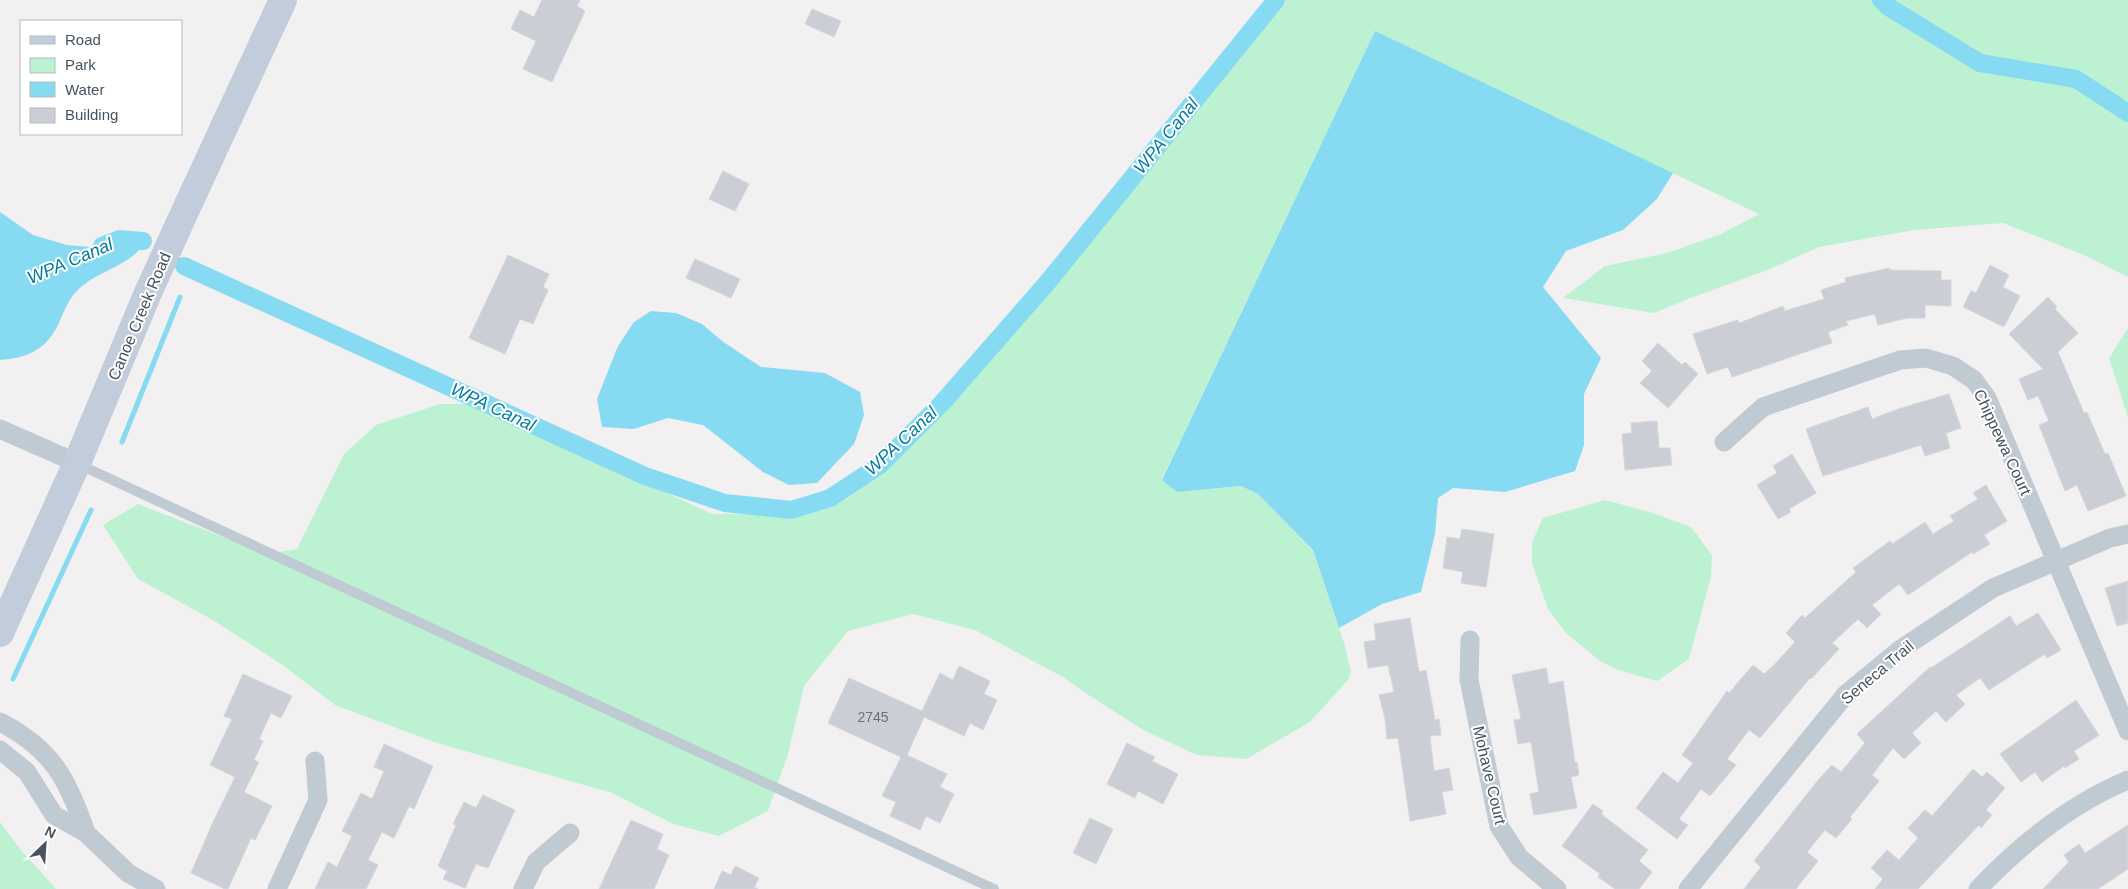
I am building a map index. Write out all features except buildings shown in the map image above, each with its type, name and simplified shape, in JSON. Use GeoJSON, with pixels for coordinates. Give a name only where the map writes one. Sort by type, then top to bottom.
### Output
{"type":"FeatureCollection","features":[{"type":"Feature","properties":{"kind":"main road","name":"Canoe Creek Road"},"geometry":{"type":"LineString","coordinates":[[0,633],[78,463],[147,295],[186,207],[283,0]]}},
{"type":"Feature","properties":{"kind":"street","name":"Chippewa Court"},"geometry":{"type":"LineString","coordinates":[[1724,442],[1763,407],[1900,360],[1926,358],[1953,366],[1974,380],[1987,398],[2128,732]]}},
{"type":"Feature","properties":{"kind":"street"},"geometry":{"type":"LineString","coordinates":[[0,429],[78,463]]}},
{"type":"Feature","properties":{"kind":"street","name":"Seneca Trail"},"geometry":{"type":"LineString","coordinates":[[1688,889],[1846,694],[1898,651],[1993,588],[2110,538],[2128,534]]}},
{"type":"Feature","properties":{"kind":"street","name":"Mohave Court"},"geometry":{"type":"LineString","coordinates":[[1470,640],[1469,680],[1499,826],[1519,857],[1557,889]]}},
{"type":"Feature","properties":{"kind":"street"},"geometry":{"type":"LineString","coordinates":[[0,722],[17,731],[41,748],[59,771],[75,800],[86,833]]}},
{"type":"Feature","properties":{"kind":"street"},"geometry":{"type":"LineString","coordinates":[[0,750],[27,772],[54,815],[86,833],[128,873],[156,889]]}},
{"type":"Feature","properties":{"kind":"street"},"geometry":{"type":"LineString","coordinates":[[277,889],[318,800],[315,761]]}},
{"type":"Feature","properties":{"kind":"street"},"geometry":{"type":"LineString","coordinates":[[1978,889],[1999,866],[2045,827],[2100,792],[2128,780]]}},
{"type":"Feature","properties":{"kind":"street"},"geometry":{"type":"LineString","coordinates":[[523,889],[536,862],[570,833]]}},
{"type":"Feature","properties":{"kind":"lane"},"geometry":{"type":"LineString","coordinates":[[78,463],[994,889]]}},
{"type":"Feature","properties":{"kind":"green space"},"geometry":{"type":"Polygon","coordinates":[[[1278,0],[2128,0],[2128,277],[2084,255],[2003,223],[1914,230],[1819,247],[1770,269],[1654,313],[1563,298],[1605,266],[1667,253],[1721,234],[1759,214],[1375,32],[1162,479],[1177,492],[1241,486],[1258,494],[1313,550],[1345,646],[1351,673],[1348,680],[1310,722],[1246,759],[1197,755],[1145,731],[1063,677],[975,630],[913,614],[848,631],[804,686],[788,754],[768,811],[719,836],[673,824],[612,793],[437,743],[335,705],[284,666],[213,620],[138,579],[103,525],[138,504],[266,554],[297,549],[344,454],[376,425],[440,404],[477,404],[712,514],[810,513],[908,449],[1100,224],[1278,0]]]}},
{"type":"Feature","properties":{"kind":"green space"},"geometry":{"type":"Polygon","coordinates":[[[2128,328],[2128,417],[2109,358],[2128,328]]]}},
{"type":"Feature","properties":{"kind":"green space"},"geometry":{"type":"Polygon","coordinates":[[[1605,500],[1653,513],[1691,527],[1712,555],[1711,577],[1689,659],[1657,681],[1618,670],[1600,661],[1566,633],[1548,609],[1532,563],[1532,542],[1543,518],[1605,500]]]}},
{"type":"Feature","properties":{"kind":"green space"},"geometry":{"type":"Polygon","coordinates":[[[0,822],[20,849],[56,889],[0,889],[0,822]]]}},
{"type":"Feature","properties":{"kind":"water"},"geometry":{"type":"Polygon","coordinates":[[[1375,31],[1673,173],[1657,199],[1623,230],[1566,251],[1543,287],[1601,358],[1584,394],[1584,445],[1575,471],[1505,492],[1453,488],[1438,498],[1435,534],[1421,592],[1382,604],[1339,628],[1313,550],[1258,494],[1241,486],[1177,492],[1162,480],[1375,31]]]}},
{"type":"Feature","properties":{"kind":"water"},"geometry":{"type":"Polygon","coordinates":[[[0,212],[33,235],[67,245],[90,247],[102,244],[113,235],[142,247],[128,260],[88,281],[77,291],[52,335],[40,347],[26,355],[0,360],[0,212]]]}},
{"type":"Feature","properties":{"kind":"water"},"geometry":{"type":"Polygon","coordinates":[[[651,311],[676,313],[702,324],[722,341],[761,367],[825,373],[860,392],[864,415],[854,444],[817,483],[789,485],[763,472],[703,425],[668,418],[634,429],[602,427],[597,399],[618,346],[634,322],[651,311]]]}},
{"type":"Feature","properties":{"kind":"waterway","name":"WPA Canal"},"geometry":{"type":"LineString","coordinates":[[184,266],[645,476],[725,503],[791,510],[830,498],[880,465],[942,403],[1047,283],[1276,0]]}},
{"type":"Feature","properties":{"kind":"waterway"},"geometry":{"type":"LineString","coordinates":[[1881,0],[1887,6],[1980,63],[2076,79],[2128,113]]}},
{"type":"Feature","properties":{"kind":"waterway","name":"WPA Canal"},"geometry":{"type":"LineString","coordinates":[[102,246],[120,239],[143,241]]}},
{"type":"Feature","properties":{"kind":"waterway"},"geometry":{"type":"LineString","coordinates":[[122,442],[180,297]]}},
{"type":"Feature","properties":{"kind":"waterway"},"geometry":{"type":"LineString","coordinates":[[13,679],[91,510]]}}]}
